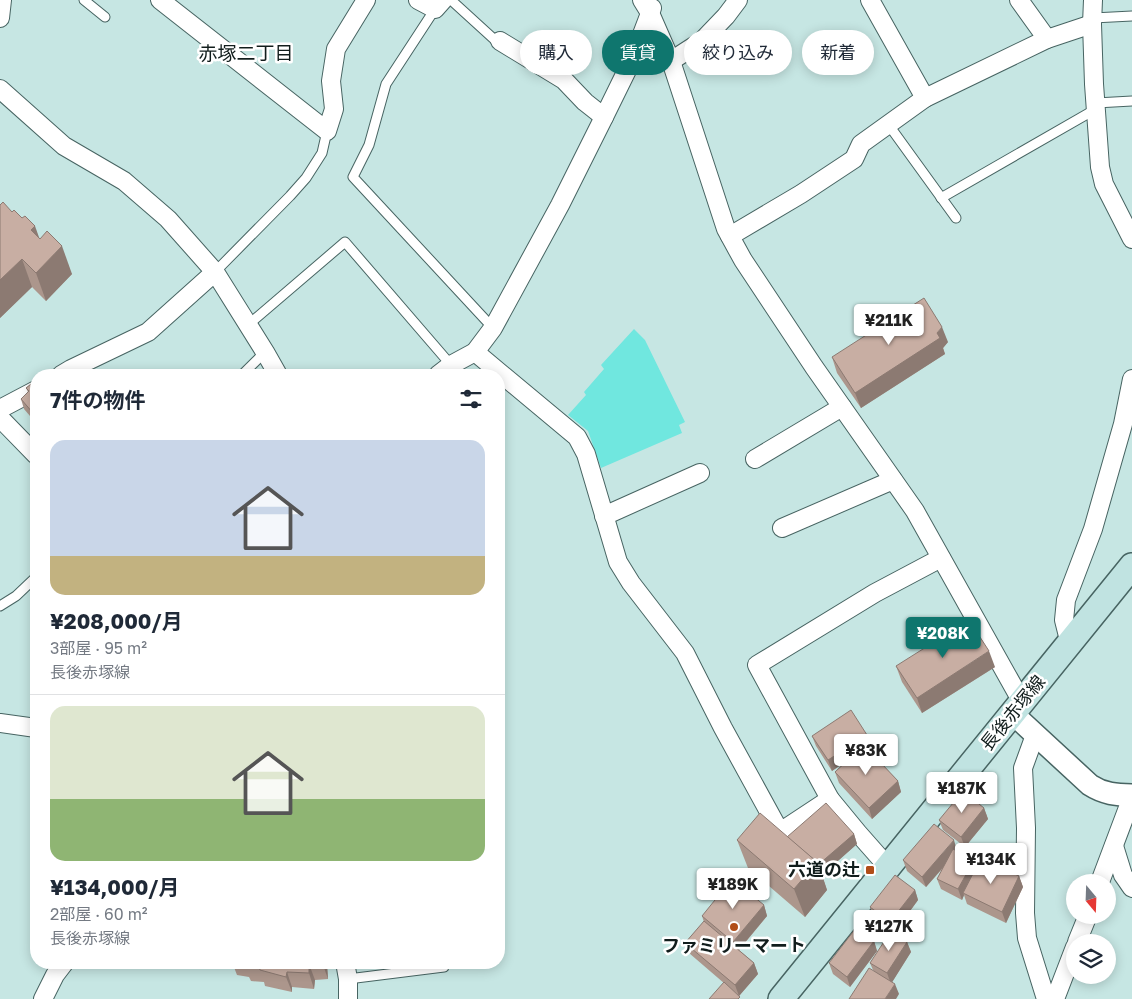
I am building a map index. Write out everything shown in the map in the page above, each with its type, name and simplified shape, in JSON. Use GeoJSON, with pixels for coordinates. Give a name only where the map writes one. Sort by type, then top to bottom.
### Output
{"type":"FeatureCollection","features":[{"type":"Feature","properties":{"kind":"main road","name":"長後赤塚線"},"geometry":{"type":"LineString","coordinates":[[781,999],[1132,566]]}},
{"type":"Feature","properties":{"kind":"street"},"geometry":{"type":"LineString","coordinates":[[0,18],[2,0]]}},
{"type":"Feature","properties":{"kind":"street"},"geometry":{"type":"LineString","coordinates":[[160,0],[327,130],[334,110],[331,81],[336,50],[366,0]]}},
{"type":"Feature","properties":{"kind":"street"},"geometry":{"type":"LineString","coordinates":[[418,0],[439,5]]}},
{"type":"Feature","properties":{"kind":"street"},"geometry":{"type":"LineString","coordinates":[[674,59],[702,41],[726,16],[738,0]]}},
{"type":"Feature","properties":{"kind":"street"},"geometry":{"type":"LineString","coordinates":[[870,0],[925,98]]}},
{"type":"Feature","properties":{"kind":"street"},"geometry":{"type":"LineString","coordinates":[[1020,0],[1047,39]]}},
{"type":"Feature","properties":{"kind":"street"},"geometry":{"type":"LineString","coordinates":[[1093,0],[1092,21],[1100,167],[1104,184],[1132,239]]}},
{"type":"Feature","properties":{"kind":"street"},"geometry":{"type":"LineString","coordinates":[[649,4],[659,30]]}},
{"type":"Feature","properties":{"kind":"street"},"geometry":{"type":"LineString","coordinates":[[446,369],[476,352],[493,328],[560,205],[633,58],[649,4]]}},
{"type":"Feature","properties":{"kind":"street"},"geometry":{"type":"LineString","coordinates":[[730,236],[801,194],[854,159],[861,144],[925,98],[1047,39],[1092,21]]}},
{"type":"Feature","properties":{"kind":"street"},"geometry":{"type":"LineString","coordinates":[[500,41],[564,80],[585,102],[604,117]]}},
{"type":"Feature","properties":{"kind":"street"},"geometry":{"type":"LineString","coordinates":[[674,70],[726,229],[749,268],[814,367],[915,511],[1017,708],[1035,735],[1090,784],[1098,790],[1112,794],[1132,796],[1103,874]]}},
{"type":"Feature","properties":{"kind":"street"},"geometry":{"type":"LineString","coordinates":[[0,89],[64,146],[124,181],[168,218],[215,272],[275,369]]}},
{"type":"Feature","properties":{"kind":"street"},"geometry":{"type":"LineString","coordinates":[[71,369],[148,332],[215,272]]}},
{"type":"Feature","properties":{"kind":"street"},"geometry":{"type":"LineString","coordinates":[[476,352],[496,369]]}},
{"type":"Feature","properties":{"kind":"street"},"geometry":{"type":"LineString","coordinates":[[505,376],[577,437],[586,454],[618,562],[631,583],[685,653],[723,728],[780,832],[830,799]]}},
{"type":"Feature","properties":{"kind":"street"},"geometry":{"type":"LineString","coordinates":[[1070,644],[1064,620],[1066,600],[1093,529],[1123,424],[1132,379]]}},
{"type":"Feature","properties":{"kind":"street"},"geometry":{"type":"LineString","coordinates":[[0,409],[30,393]]}},
{"type":"Feature","properties":{"kind":"street"},"geometry":{"type":"LineString","coordinates":[[755,459],[842,407]]}},
{"type":"Feature","properties":{"kind":"street"},"geometry":{"type":"LineString","coordinates":[[0,418],[30,449]]}},
{"type":"Feature","properties":{"kind":"street"},"geometry":{"type":"LineString","coordinates":[[604,516],[700,473]]}},
{"type":"Feature","properties":{"kind":"street"},"geometry":{"type":"LineString","coordinates":[[782,528],[893,480]]}},
{"type":"Feature","properties":{"kind":"street"},"geometry":{"type":"LineString","coordinates":[[888,867],[830,799],[757,664],[875,593],[941,558]]}},
{"type":"Feature","properties":{"kind":"street"},"geometry":{"type":"LineString","coordinates":[[0,723],[30,727]]}},
{"type":"Feature","properties":{"kind":"street"},"geometry":{"type":"LineString","coordinates":[[1035,735],[1023,768],[1026,828],[1025,913],[1027,938],[1046,999]]}},
{"type":"Feature","properties":{"kind":"street"},"geometry":{"type":"LineString","coordinates":[[1114,846],[1123,875],[1132,888]]}},
{"type":"Feature","properties":{"kind":"street"},"geometry":{"type":"LineString","coordinates":[[44,999],[60,969]]}},
{"type":"Feature","properties":{"kind":"street"},"geometry":{"type":"LineString","coordinates":[[1055,999],[1066,970]]}},
{"type":"Feature","properties":{"kind":"street"},"geometry":{"type":"LineString","coordinates":[[346,971],[348,999]]}},
{"type":"Feature","properties":{"kind":"lane"},"geometry":{"type":"LineString","coordinates":[[451,0],[496,41],[500,41]]}},
{"type":"Feature","properties":{"kind":"lane"},"geometry":{"type":"LineString","coordinates":[[89,1],[105,17]]}},
{"type":"Feature","properties":{"kind":"lane"},"geometry":{"type":"LineString","coordinates":[[439,5],[386,84],[369,145],[353,177],[493,328]]}},
{"type":"Feature","properties":{"kind":"lane"},"geometry":{"type":"LineString","coordinates":[[1092,21],[1132,16]]}},
{"type":"Feature","properties":{"kind":"lane"},"geometry":{"type":"LineString","coordinates":[[941,198],[1096,106],[1132,101]]}},
{"type":"Feature","properties":{"kind":"lane"},"geometry":{"type":"LineString","coordinates":[[888,124],[956,218]]}},
{"type":"Feature","properties":{"kind":"lane"},"geometry":{"type":"LineString","coordinates":[[215,272],[306,178],[322,153],[327,130]]}},
{"type":"Feature","properties":{"kind":"lane"},"geometry":{"type":"LineString","coordinates":[[248,325],[345,242],[443,369]]}},
{"type":"Feature","properties":{"kind":"lane"},"geometry":{"type":"LineString","coordinates":[[248,369],[265,352]]}},
{"type":"Feature","properties":{"kind":"lane"},"geometry":{"type":"LineString","coordinates":[[0,606],[16,596],[30,582]]}},
{"type":"Feature","properties":{"kind":"lane"},"geometry":{"type":"LineString","coordinates":[[346,971],[395,969]]}},
{"type":"Feature","properties":{"kind":"shaded area"},"geometry":{"type":"Polygon","coordinates":[[[634,329],[645,340],[685,422],[679,425],[682,433],[601,468],[588,431],[568,415],[586,395],[584,392],[604,369],[601,365],[634,329]]]}},
{"type":"Feature","properties":{"kind":"building"},"geometry":{"type":"Polygon","coordinates":[[[3,202],[12,212],[14,210],[22,218],[25,216],[35,226],[31,230],[40,239],[47,231],[62,246],[36,273],[22,259],[0,280],[0,205],[3,202]]]}},
{"type":"Feature","properties":{"kind":"building"},"geometry":{"type":"Polygon","coordinates":[[[924,298],[942,327],[937,333],[940,338],[855,393],[832,357],[924,298]]]}},
{"type":"Feature","properties":{"kind":"building"},"geometry":{"type":"Polygon","coordinates":[[[30,385],[30,410],[21,399],[29,391],[26,388],[30,385]]]}},
{"type":"Feature","properties":{"kind":"building"},"geometry":{"type":"Polygon","coordinates":[[[969,620],[989,651],[917,698],[896,666],[969,620]]]}},
{"type":"Feature","properties":{"kind":"building"},"geometry":{"type":"Polygon","coordinates":[[[851,710],[867,735],[828,760],[812,736],[851,710]]]}},
{"type":"Feature","properties":{"kind":"building"},"geometry":{"type":"Polygon","coordinates":[[[864,745],[898,781],[869,808],[835,772],[864,745]]]}},
{"type":"Feature","properties":{"kind":"building"},"geometry":{"type":"Polygon","coordinates":[[[963,791],[984,808],[961,837],[939,820],[963,791]]]}},
{"type":"Feature","properties":{"kind":"building"},"geometry":{"type":"Polygon","coordinates":[[[826,803],[854,834],[818,865],[817,862],[787,837],[826,803]]]}},
{"type":"Feature","properties":{"kind":"building"},"geometry":{"type":"Polygon","coordinates":[[[760,813],[817,862],[794,889],[737,840],[760,813]]]}},
{"type":"Feature","properties":{"kind":"building"},"geometry":{"type":"Polygon","coordinates":[[[934,824],[954,840],[922,877],[903,860],[934,824]]]}},
{"type":"Feature","properties":{"kind":"building"},"geometry":{"type":"Polygon","coordinates":[[[953,849],[974,860],[958,889],[937,879],[953,849]]]}},
{"type":"Feature","properties":{"kind":"building"},"geometry":{"type":"Polygon","coordinates":[[[981,858],[1019,876],[1002,912],[963,893],[981,858]]]}},
{"type":"Feature","properties":{"kind":"building"},"geometry":{"type":"Polygon","coordinates":[[[895,875],[915,890],[890,922],[870,907],[895,875]]]}},
{"type":"Feature","properties":{"kind":"building"},"geometry":{"type":"Polygon","coordinates":[[[732,879],[764,905],[733,942],[702,916],[732,879]]]}},
{"type":"Feature","properties":{"kind":"building"},"geometry":{"type":"Polygon","coordinates":[[[704,921],[754,963],[735,985],[685,943],[704,921]]]}},
{"type":"Feature","properties":{"kind":"building"},"geometry":{"type":"Polygon","coordinates":[[[856,928],[874,941],[847,977],[829,963],[856,928]]]}},
{"type":"Feature","properties":{"kind":"building"},"geometry":{"type":"Polygon","coordinates":[[[891,931],[907,942],[887,973],[870,963],[891,931]]]}},
{"type":"Feature","properties":{"kind":"building"},"geometry":{"type":"Polygon","coordinates":[[[869,968],[895,984],[885,999],[849,999],[869,968]]]}},
{"type":"Feature","properties":{"kind":"building"},"geometry":{"type":"Polygon","coordinates":[[[309,969],[309,973],[287,972],[286,977],[260,970],[309,969]]]}},
{"type":"Feature","properties":{"kind":"building"},"geometry":{"type":"Polygon","coordinates":[[[724,982],[740,997],[738,999],[709,999],[724,982]]]}},
{"type":"Feature","properties":{"kind":"place","name":"六道の辻"},"geometry":{"type":"Point","coordinates":[870,870]}},
{"type":"Feature","properties":{"kind":"place","name":"ファミリーマート"},"geometry":{"type":"Point","coordinates":[734,927]}},
{"type":"Feature","properties":{"kind":"district","name":"赤塚二丁目"},"geometry":{"type":"Point","coordinates":[246,53]}}]}
